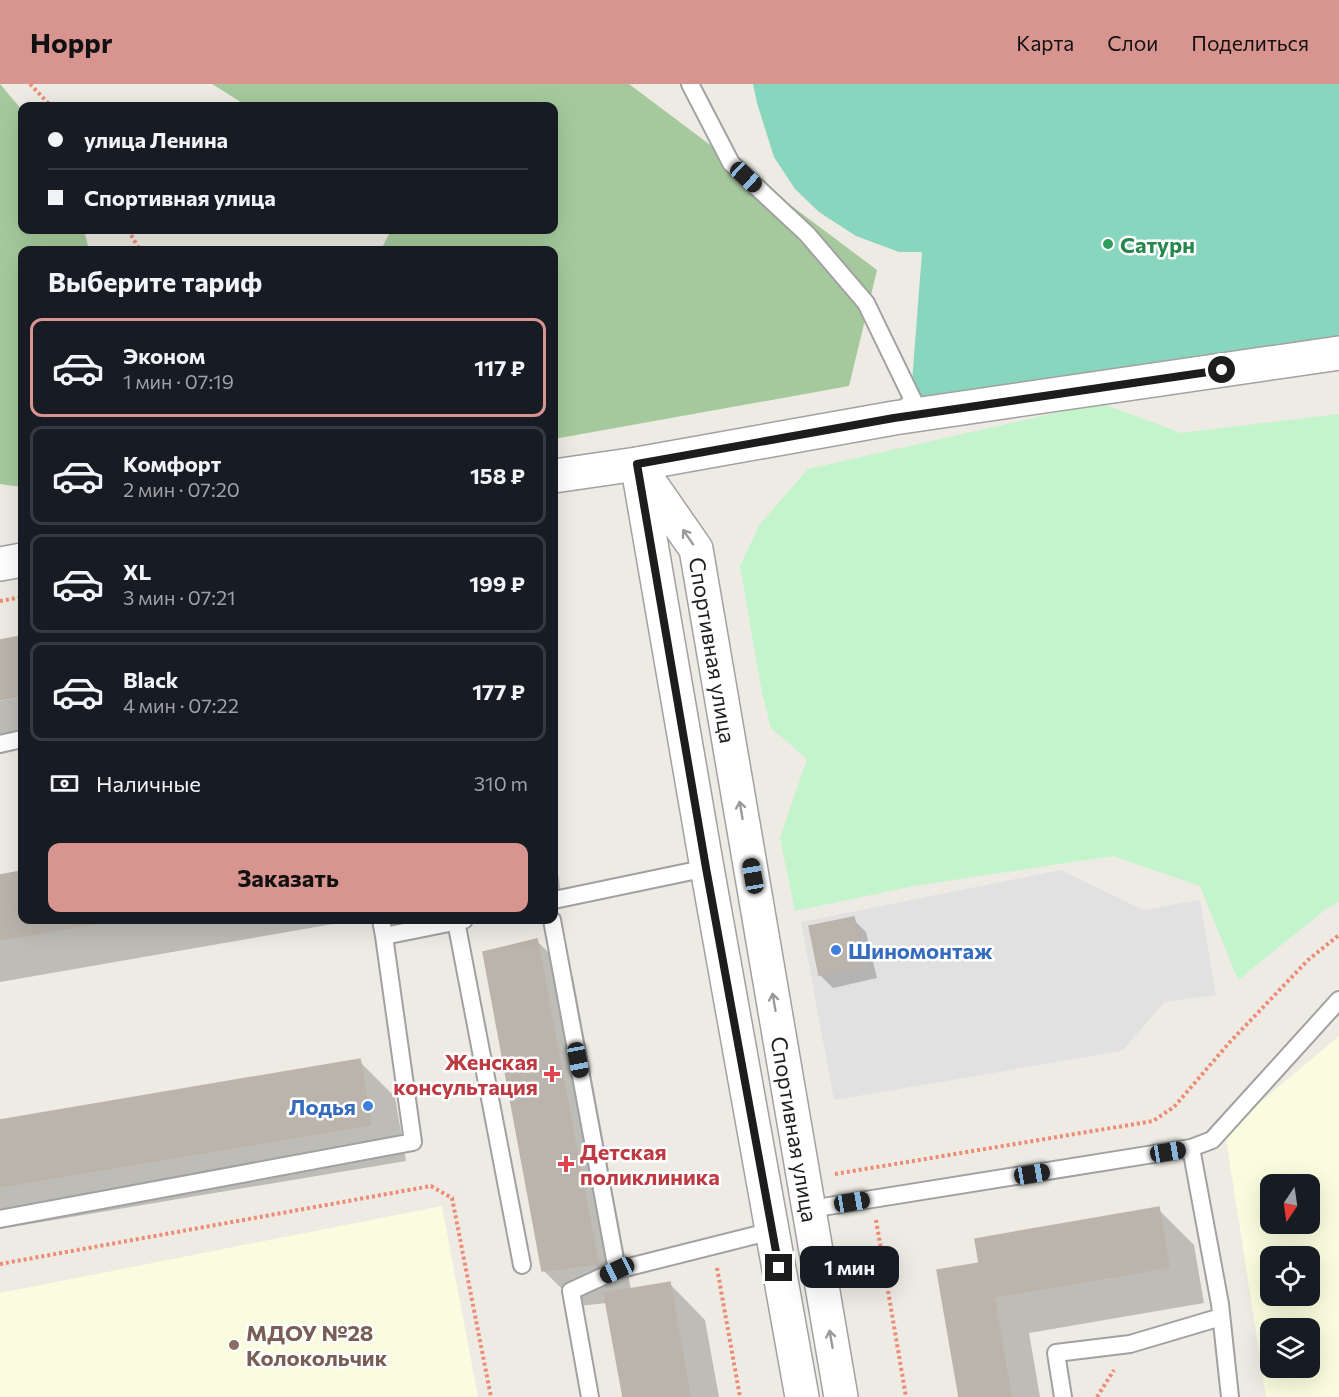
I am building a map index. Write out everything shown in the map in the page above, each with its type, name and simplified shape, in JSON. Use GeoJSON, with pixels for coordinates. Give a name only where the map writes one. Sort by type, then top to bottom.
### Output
{"type":"FeatureCollection","features":[{"type":"Feature","properties":{"kind":"street"},"geometry":{"type":"LineString","coordinates":[[558,475],[637,464],[894,418],[1339,353]]}},
{"type":"Feature","properties":{"kind":"street","name":"Спортивная улица"},"geometry":{"type":"LineString","coordinates":[[637,464],[706,868],[802,1397]]}},
{"type":"Feature","properties":{"kind":"street","name":"Спортивная улица"},"geometry":{"type":"LineString","coordinates":[[637,464],[696,549],[841,1397]]}},
{"type":"Feature","properties":{"kind":"street"},"geometry":{"type":"LineString","coordinates":[[0,564],[18,561]]}},
{"type":"Feature","properties":{"kind":"lane"},"geometry":{"type":"LineString","coordinates":[[690,84],[731,163],[807,234],[866,303],[913,400],[894,418]]}},
{"type":"Feature","properties":{"kind":"lane"},"geometry":{"type":"LineString","coordinates":[[0,744],[18,740]]}},
{"type":"Feature","properties":{"kind":"lane"},"geometry":{"type":"LineString","coordinates":[[558,899],[706,868]]}},
{"type":"Feature","properties":{"kind":"lane"},"geometry":{"type":"LineString","coordinates":[[0,1218],[413,1142],[382,928],[421,924]]}},
{"type":"Feature","properties":{"kind":"lane"},"geometry":{"type":"LineString","coordinates":[[461,924],[522,1265]]}},
{"type":"Feature","properties":{"kind":"lane"},"geometry":{"type":"LineString","coordinates":[[553,924],[617,1270]]}},
{"type":"Feature","properties":{"kind":"lane"},"geometry":{"type":"LineString","coordinates":[[808,1194],[873,1199],[1191,1148],[1212,1140],[1339,1000]]}},
{"type":"Feature","properties":{"kind":"lane"},"geometry":{"type":"LineString","coordinates":[[1191,1148],[1221,1317],[1230,1397]]}},
{"type":"Feature","properties":{"kind":"lane"},"geometry":{"type":"LineString","coordinates":[[590,1397],[571,1292],[617,1270],[772,1231]]}},
{"type":"Feature","properties":{"kind":"lane"},"geometry":{"type":"LineString","coordinates":[[1063,1397],[1056,1353],[1130,1344],[1221,1317]]}},
{"type":"Feature","properties":{"kind":"path"},"geometry":{"type":"LineString","coordinates":[[30,84],[47,102]]}},
{"type":"Feature","properties":{"kind":"path"},"geometry":{"type":"LineString","coordinates":[[0,601],[18,598]]}},
{"type":"Feature","properties":{"kind":"path"},"geometry":{"type":"LineString","coordinates":[[808,1194],[868,1169],[1153,1121],[1174,1107],[1229,1043],[1308,960],[1339,935]]}},
{"type":"Feature","properties":{"kind":"path"},"geometry":{"type":"LineString","coordinates":[[868,1169],[906,1397]]}},
{"type":"Feature","properties":{"kind":"path"},"geometry":{"type":"LineString","coordinates":[[0,1264],[431,1186],[452,1198],[491,1397]]}},
{"type":"Feature","properties":{"kind":"path"},"geometry":{"type":"LineString","coordinates":[[713,1246],[740,1397]]}},
{"type":"Feature","properties":{"kind":"shaded area"},"geometry":{"type":"Polygon","coordinates":[[[1061,870],[1143,910],[1200,900],[1216,995],[1165,1002],[1122,1051],[834,1100],[801,922],[1061,870]]]}},
{"type":"Feature","properties":{"kind":"shaded area"},"geometry":{"type":"Polygon","coordinates":[[[1339,1036],[1339,1397],[1266,1397],[1263,1378],[1320,1378],[1320,1318],[1260,1318],[1260,1358],[1225,1132],[1339,1036]]]}},
{"type":"Feature","properties":{"kind":"shaded area","name":"МДОУ №28 Колокольчик"},"geometry":{"type":"Polygon","coordinates":[[[442,1206],[478,1397],[0,1397],[0,1293],[442,1206]]]}},
{"type":"Feature","properties":{"kind":"green space"},"geometry":{"type":"Polygon","coordinates":[[[0,84],[18,105],[18,234],[85,234],[88,246],[18,246],[18,486],[0,484],[0,84]]]}},
{"type":"Feature","properties":{"kind":"green space"},"geometry":{"type":"Polygon","coordinates":[[[212,84],[629,84],[877,270],[849,386],[558,438],[558,246],[383,246],[389,234],[558,234],[558,102],[241,102],[212,84]]]}},
{"type":"Feature","properties":{"kind":"green space","name":"Сатурн"},"geometry":{"type":"Polygon","coordinates":[[[753,84],[1339,84],[1339,350],[910,408],[922,252],[899,252],[856,236],[819,212],[795,189],[774,157],[753,84]]]}},
{"type":"Feature","properties":{"kind":"green space"},"geometry":{"type":"Polygon","coordinates":[[[1100,403],[1181,433],[1339,414],[1339,902],[1326,909],[1238,980],[1200,886],[1113,856],[914,886],[795,911],[780,838],[807,759],[771,728],[762,693],[740,566],[760,524],[808,469],[1100,403]]]}},
{"type":"Feature","properties":{"kind":"building"},"geometry":{"type":"Polygon","coordinates":[[[18,637],[18,697],[0,700],[0,640],[18,637]]]}},
{"type":"Feature","properties":{"kind":"building"},"geometry":{"type":"Polygon","coordinates":[[[18,872],[18,924],[92,924],[0,940],[0,875],[18,872]]]}},
{"type":"Feature","properties":{"kind":"building"},"geometry":{"type":"Polygon","coordinates":[[[854,917],[865,966],[819,975],[809,926],[854,917]]]}},
{"type":"Feature","properties":{"kind":"building"},"geometry":{"type":"Polygon","coordinates":[[[537,939],[598,1264],[542,1271],[483,952],[537,939]]]}},
{"type":"Feature","properties":{"kind":"building"},"geometry":{"type":"Polygon","coordinates":[[[360,1059],[371,1125],[0,1187],[0,1120],[360,1059]]]}},
{"type":"Feature","properties":{"kind":"building"},"geometry":{"type":"Polygon","coordinates":[[[1159,1207],[1169,1267],[994,1297],[1011,1397],[959,1397],[937,1270],[979,1263],[975,1239],[1159,1207]]]}},
{"type":"Feature","properties":{"kind":"building"},"geometry":{"type":"Polygon","coordinates":[[[670,1282],[690,1397],[623,1397],[604,1293],[670,1282]]]}},
{"type":"Feature","properties":{"kind":"place","name":"Сатурн"},"geometry":{"type":"Point","coordinates":[1108,244]}},
{"type":"Feature","properties":{"kind":"place","name":"Шиномонтаж"},"geometry":{"type":"Point","coordinates":[836,950]}},
{"type":"Feature","properties":{"kind":"place","name":"Женская консультация"},"geometry":{"type":"Point","coordinates":[552,1074]}},
{"type":"Feature","properties":{"kind":"place","name":"Лодья"},"geometry":{"type":"Point","coordinates":[368,1106]}},
{"type":"Feature","properties":{"kind":"place","name":"Детская поликлиника"},"geometry":{"type":"Point","coordinates":[566,1164]}},
{"type":"Feature","properties":{"kind":"place","name":"МДОУ №28 Колокольчик"},"geometry":{"type":"Point","coordinates":[234,1345]}},
{"type":"Feature","properties":{"kind":"route"},"geometry":{"type":"LineString","coordinates":[[779,1268],[706,868],[637,464],[894,418],[1222,370]]}}]}
